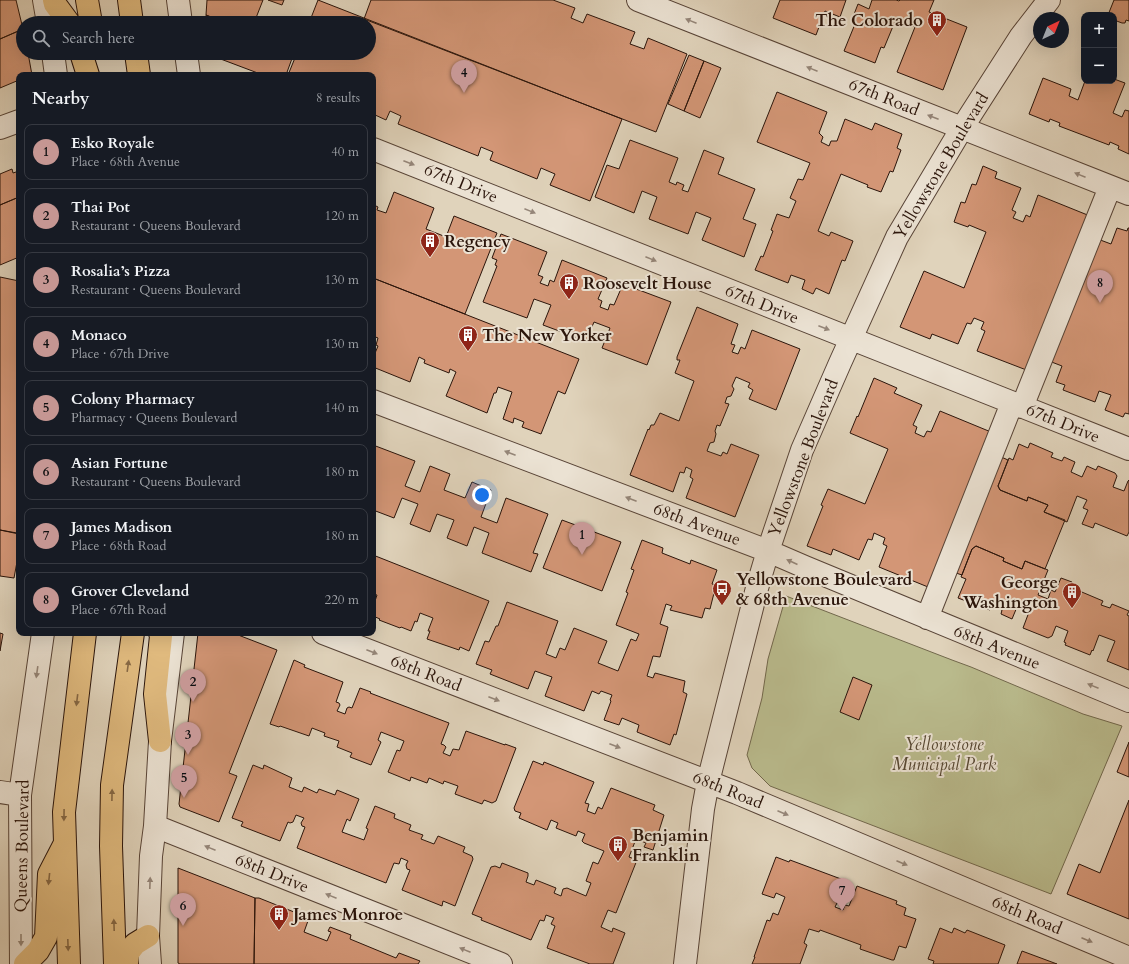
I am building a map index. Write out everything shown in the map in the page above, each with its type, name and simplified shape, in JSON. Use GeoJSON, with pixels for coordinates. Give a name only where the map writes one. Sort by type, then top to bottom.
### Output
{"type":"FeatureCollection","features":[{"type":"Feature","properties":{"kind":"main road"},"geometry":{"type":"LineString","coordinates":[[54,0],[55,4],[64,16]]}},
{"type":"Feature","properties":{"kind":"main road"},"geometry":{"type":"LineString","coordinates":[[87,0],[90,16]]}},
{"type":"Feature","properties":{"kind":"main road"},"geometry":{"type":"LineString","coordinates":[[129,0],[131,16]]}},
{"type":"Feature","properties":{"kind":"main road"},"geometry":{"type":"LineString","coordinates":[[83,60],[87,72]]}},
{"type":"Feature","properties":{"kind":"main road"},"geometry":{"type":"LineString","coordinates":[[97,60],[99,72]]}},
{"type":"Feature","properties":{"kind":"main road"},"geometry":{"type":"LineString","coordinates":[[137,60],[139,72]]}},
{"type":"Feature","properties":{"kind":"main road"},"geometry":{"type":"LineString","coordinates":[[69,964],[64,812],[85,636]]}},
{"type":"Feature","properties":{"kind":"main road"},"geometry":{"type":"LineString","coordinates":[[115,964],[111,846],[112,785],[133,636]]}},
{"type":"Feature","properties":{"kind":"main road"},"geometry":{"type":"LineString","coordinates":[[160,741],[155,694],[161,636]]}},
{"type":"Feature","properties":{"kind":"main road"},"geometry":{"type":"LineString","coordinates":[[25,964],[38,951],[46,937],[49,874],[65,844]]}},
{"type":"Feature","properties":{"kind":"main road"},"geometry":{"type":"LineString","coordinates":[[127,964],[128,953],[135,944],[148,936]]}},
{"type":"Feature","properties":{"kind":"street"},"geometry":{"type":"LineString","coordinates":[[44,0],[47,16]]}},
{"type":"Feature","properties":{"kind":"street"},"geometry":{"type":"LineString","coordinates":[[178,0],[180,16]]}},
{"type":"Feature","properties":{"kind":"street","name":"67th Road"},"geometry":{"type":"LineString","coordinates":[[638,0],[1120,191]]}},
{"type":"Feature","properties":{"kind":"street","name":"Yellowstone Boulevard"},"geometry":{"type":"LineString","coordinates":[[685,964],[703,809],[708,782],[757,588],[802,450],[850,338],[897,237],[962,128],[1026,28],[1049,0]]}},
{"type":"Feature","properties":{"kind":"street"},"geometry":{"type":"LineString","coordinates":[[54,60],[56,72]]}},
{"type":"Feature","properties":{"kind":"street"},"geometry":{"type":"LineString","coordinates":[[187,60],[189,72]]}},
{"type":"Feature","properties":{"kind":"street"},"geometry":{"type":"LineString","coordinates":[[0,128],[16,122]]}},
{"type":"Feature","properties":{"kind":"street","name":"67th Drive"},"geometry":{"type":"LineString","coordinates":[[376,150],[1129,449]]}},
{"type":"Feature","properties":{"kind":"street"},"geometry":{"type":"LineString","coordinates":[[927,618],[1017,405],[1120,191]]}},
{"type":"Feature","properties":{"kind":"street","name":"68th Avenue"},"geometry":{"type":"LineString","coordinates":[[376,402],[768,551],[1129,701]]}},
{"type":"Feature","properties":{"kind":"street","name":"Queens Boulevard"},"geometry":{"type":"LineString","coordinates":[[21,964],[10,794],[42,636]]}},
{"type":"Feature","properties":{"kind":"street"},"geometry":{"type":"LineString","coordinates":[[150,964],[148,936],[151,856],[155,826],[160,741],[173,636]]}},
{"type":"Feature","properties":{"kind":"street","name":"68th Road"},"geometry":{"type":"LineString","coordinates":[[331,636],[708,782],[1129,958]]}},
{"type":"Feature","properties":{"kind":"street","name":"68th Drive"},"geometry":{"type":"LineString","coordinates":[[155,826],[501,964]]}},
{"type":"Feature","properties":{"kind":"green space","name":"Yellowstone Municipal Park"},"geometry":{"type":"Polygon","coordinates":[[[786,596],[971,667],[1083,714],[1122,726],[1051,894],[770,786],[752,768],[747,755],[762,698],[768,659],[786,596]]]}},
{"type":"Feature","properties":{"kind":"building"},"geometry":{"type":"Polygon","coordinates":[[[0,0],[16,0],[20,16],[16,16],[16,32],[0,39],[0,0]]]}},
{"type":"Feature","properties":{"kind":"building"},"geometry":{"type":"Polygon","coordinates":[[[207,0],[263,0],[257,16],[206,15],[207,0]]]}},
{"type":"Feature","properties":{"kind":"building"},"geometry":{"type":"Polygon","coordinates":[[[268,0],[284,0],[282,5],[268,0]]]}},
{"type":"Feature","properties":{"kind":"building"},"geometry":{"type":"Polygon","coordinates":[[[318,0],[359,16],[312,16],[318,0]]]}},
{"type":"Feature","properties":{"kind":"building"},"geometry":{"type":"Polygon","coordinates":[[[371,0],[553,0],[575,8],[571,18],[583,23],[587,14],[635,32],[630,44],[644,49],[648,38],[687,54],[656,132],[376,24],[376,16],[365,16],[371,0]]]}},
{"type":"Feature","properties":{"kind":"building"},"geometry":{"type":"Polygon","coordinates":[[[780,0],[846,0],[840,17],[825,11],[816,35],[773,18],[780,0]]]}},
{"type":"Feature","properties":{"kind":"building","name":"The Colorado"},"geometry":{"type":"Polygon","coordinates":[[[872,0],[934,0],[929,12],[967,27],[943,90],[897,72],[915,27],[896,19],[884,48],[881,47],[875,63],[844,51],[855,24],[851,22],[858,4],[869,9],[872,0]]]}},
{"type":"Feature","properties":{"kind":"building"},"geometry":{"type":"Polygon","coordinates":[[[1114,0],[1129,0],[1129,21],[1126,20],[1125,23],[1117,21],[1117,12],[1109,12],[1114,0]]]}},
{"type":"Feature","properties":{"kind":"building"},"geometry":{"type":"Polygon","coordinates":[[[376,23],[622,119],[590,201],[550,185],[555,174],[541,168],[537,179],[490,160],[493,152],[481,147],[478,156],[398,124],[401,116],[390,111],[386,120],[376,115],[376,72],[289,72],[294,60],[376,60],[376,23]]]}},
{"type":"Feature","properties":{"kind":"building"},"geometry":{"type":"Polygon","coordinates":[[[16,32],[16,60],[29,60],[31,72],[16,72],[16,81],[0,88],[0,39],[16,32]]]}},
{"type":"Feature","properties":{"kind":"building"},"geometry":{"type":"Polygon","coordinates":[[[689,55],[704,61],[684,111],[668,104],[689,55]]]}},
{"type":"Feature","properties":{"kind":"building"},"geometry":{"type":"Polygon","coordinates":[[[223,60],[291,60],[287,72],[255,72],[223,60]]]}},
{"type":"Feature","properties":{"kind":"building"},"geometry":{"type":"Polygon","coordinates":[[[704,61],[721,68],[700,118],[684,111],[704,61]]]}},
{"type":"Feature","properties":{"kind":"building"},"geometry":{"type":"Polygon","coordinates":[[[1043,78],[1071,89],[1069,96],[1078,100],[1084,84],[1117,84],[1117,80],[1125,83],[1113,113],[1122,117],[1125,110],[1129,111],[1129,154],[1118,149],[1119,146],[1110,142],[1109,145],[1059,126],[1060,123],[1050,119],[1049,122],[1029,114],[1043,78]]]}},
{"type":"Feature","properties":{"kind":"building"},"geometry":{"type":"Polygon","coordinates":[[[777,92],[827,112],[819,133],[823,137],[821,142],[829,146],[831,141],[837,141],[845,119],[872,130],[875,123],[902,134],[897,148],[901,150],[893,172],[890,171],[881,192],[841,174],[818,231],[829,236],[831,232],[853,241],[845,261],[842,260],[829,294],[816,288],[813,294],[802,289],[805,280],[791,275],[788,283],[755,270],[761,256],[763,257],[773,231],[771,230],[777,214],[789,218],[796,201],[790,198],[798,179],[803,180],[810,163],[757,142],[777,92]]]}},
{"type":"Feature","properties":{"kind":"building"},"geometry":{"type":"Polygon","coordinates":[[[630,140],[678,158],[669,182],[676,185],[677,182],[684,185],[682,190],[688,192],[704,150],[724,158],[718,174],[755,189],[743,219],[756,224],[744,257],[702,240],[711,218],[696,212],[688,234],[649,219],[657,197],[642,191],[634,213],[595,197],[607,165],[619,169],[630,140]]]}},
{"type":"Feature","properties":{"kind":"building"},"geometry":{"type":"Polygon","coordinates":[[[983,166],[997,172],[995,178],[1021,188],[1012,210],[1016,212],[1013,218],[1023,222],[1026,215],[1030,217],[1038,195],[1090,216],[1029,371],[977,351],[985,331],[981,329],[984,322],[974,318],[971,324],[967,323],[958,344],[932,334],[930,339],[900,327],[924,271],[964,288],[986,232],[969,225],[968,227],[954,222],[961,202],[965,203],[972,184],[976,185],[983,166]]]}},
{"type":"Feature","properties":{"kind":"building"},"geometry":{"type":"Polygon","coordinates":[[[12,169],[13,173],[16,172],[16,198],[0,205],[0,174],[12,169]]]}},
{"type":"Feature","properties":{"kind":"building","name":"Regency"},"geometry":{"type":"Polygon","coordinates":[[[394,192],[434,208],[426,229],[446,237],[454,216],[497,233],[465,314],[376,279],[376,206],[378,207],[377,210],[386,213],[394,192]]]}},
{"type":"Feature","properties":{"kind":"building"},"geometry":{"type":"Polygon","coordinates":[[[16,198],[16,258],[0,265],[0,205],[16,198]]]}},
{"type":"Feature","properties":{"kind":"building"},"geometry":{"type":"Polygon","coordinates":[[[1117,228],[1127,231],[1129,228],[1129,414],[1125,413],[1123,417],[1105,410],[1111,395],[1099,391],[1095,402],[1063,390],[1065,385],[1056,382],[1062,366],[1049,361],[1095,238],[1111,244],[1117,228]]]}},
{"type":"Feature","properties":{"kind":"building","name":"Roosevelt House"},"geometry":{"type":"Polygon","coordinates":[[[501,234],[547,252],[538,275],[543,277],[540,283],[548,286],[550,280],[554,282],[562,260],[607,278],[598,299],[602,301],[600,307],[608,310],[610,304],[614,305],[623,284],[671,302],[647,365],[602,348],[610,328],[594,322],[586,341],[543,325],[551,305],[534,299],[527,318],[483,302],[497,266],[495,265],[497,260],[492,258],[501,234]]]}},
{"type":"Feature","properties":{"kind":"building"},"geometry":{"type":"Polygon","coordinates":[[[0,277],[16,280],[16,533],[0,530],[0,277]]]}},
{"type":"Feature","properties":{"kind":"building","name":"The New Yorker"},"geometry":{"type":"Polygon","coordinates":[[[376,279],[579,359],[565,394],[558,391],[541,434],[522,427],[524,422],[514,418],[513,423],[503,419],[512,392],[498,387],[496,393],[494,393],[487,413],[446,396],[456,372],[450,369],[449,373],[424,363],[425,360],[419,357],[410,382],[376,368],[376,351],[378,346],[376,345],[378,338],[376,337],[376,279]]]}},
{"type":"Feature","properties":{"kind":"building"},"geometry":{"type":"Polygon","coordinates":[[[697,307],[738,324],[731,344],[735,345],[732,352],[738,354],[741,347],[745,349],[752,330],[800,349],[776,410],[749,399],[753,390],[748,387],[750,383],[736,377],[732,386],[734,389],[731,396],[727,397],[725,403],[729,404],[720,426],[717,425],[714,442],[710,443],[707,451],[721,456],[723,452],[727,454],[731,444],[759,455],[735,517],[686,498],[693,479],[690,477],[692,470],[686,467],[684,473],[680,472],[673,492],[630,475],[648,429],[649,430],[651,425],[654,425],[660,413],[679,421],[694,381],[675,373],[680,360],[677,360],[677,357],[697,307]]]}},
{"type":"Feature","properties":{"kind":"building"},"geometry":{"type":"Polygon","coordinates":[[[874,378],[897,388],[894,393],[922,405],[913,425],[917,427],[915,433],[924,437],[927,431],[931,432],[940,411],[991,432],[928,587],[879,567],[887,546],[883,544],[885,538],[874,533],[872,540],[868,539],[859,560],[833,549],[831,555],[807,546],[828,489],[865,504],[888,449],[850,433],[874,378]]]}},
{"type":"Feature","properties":{"kind":"building"},"geometry":{"type":"Polygon","coordinates":[[[1030,443],[1053,453],[1051,457],[1062,461],[1064,457],[1075,462],[1071,472],[1082,477],[1087,466],[1096,470],[1098,466],[1115,473],[1117,476],[1113,487],[1124,491],[1129,480],[1129,532],[1127,536],[1095,523],[1093,528],[1082,524],[1088,510],[1083,508],[1087,500],[1077,496],[1067,522],[1044,512],[1048,505],[1028,497],[1027,501],[1000,490],[998,486],[1009,458],[1013,460],[1019,444],[1028,448],[1030,443]]]}},
{"type":"Feature","properties":{"kind":"building"},"geometry":{"type":"Polygon","coordinates":[[[376,446],[415,461],[405,486],[420,492],[430,466],[450,474],[444,490],[465,498],[472,482],[491,490],[481,517],[497,523],[506,498],[548,514],[533,553],[538,554],[531,572],[482,553],[489,533],[474,527],[467,546],[447,538],[454,520],[437,514],[430,532],[410,524],[418,504],[402,498],[394,518],[376,511],[376,446]]]}},
{"type":"Feature","properties":{"kind":"building"},"geometry":{"type":"Polygon","coordinates":[[[999,456],[1008,460],[998,486],[1000,490],[1027,501],[1028,497],[1048,505],[1044,512],[1065,520],[1045,569],[1025,561],[1022,569],[1003,561],[1004,558],[976,546],[972,549],[962,575],[953,572],[999,456]]]}},
{"type":"Feature","properties":{"kind":"building"},"geometry":{"type":"Polygon","coordinates":[[[562,520],[621,542],[602,591],[543,568],[562,520]]]}},
{"type":"Feature","properties":{"kind":"building"},"geometry":{"type":"Polygon","coordinates":[[[0,530],[16,533],[16,567],[14,578],[0,576],[0,530]]]}},
{"type":"Feature","properties":{"kind":"building"},"geometry":{"type":"Polygon","coordinates":[[[642,540],[663,548],[662,553],[690,564],[691,560],[717,570],[712,584],[716,585],[710,609],[705,608],[702,618],[670,610],[672,606],[666,604],[660,624],[668,627],[660,657],[653,656],[647,676],[653,678],[655,673],[685,681],[683,692],[687,694],[676,735],[674,734],[670,745],[637,732],[639,725],[622,718],[619,725],[604,720],[612,695],[601,691],[599,694],[592,691],[584,711],[545,696],[552,677],[535,671],[528,689],[490,674],[492,670],[476,664],[485,641],[489,642],[496,626],[498,626],[507,602],[558,621],[546,654],[556,658],[560,648],[565,650],[574,628],[607,641],[598,663],[618,671],[631,639],[636,641],[639,634],[616,625],[628,593],[626,592],[634,570],[631,569],[642,540]]]}},
{"type":"Feature","properties":{"kind":"building","name":"George Washington"},"geometry":{"type":"Polygon","coordinates":[[[976,546],[1004,558],[1003,561],[1022,569],[1025,561],[1048,570],[1038,595],[1048,599],[1051,590],[1055,592],[1061,578],[1072,582],[1070,587],[1103,601],[1101,605],[1110,608],[1112,604],[1129,611],[1127,615],[1129,616],[1129,670],[1107,661],[1115,641],[1099,635],[1090,655],[1065,645],[1066,643],[1064,642],[1068,631],[1056,626],[1052,636],[1048,638],[1023,628],[1029,612],[1017,607],[1012,619],[1001,614],[1002,610],[992,606],[990,610],[958,598],[966,579],[961,577],[972,549],[976,546]]]}},
{"type":"Feature","properties":{"kind":"building"},"geometry":{"type":"Polygon","coordinates":[[[376,556],[489,601],[469,651],[460,647],[459,650],[427,639],[430,631],[428,631],[433,618],[420,613],[417,622],[415,621],[411,631],[379,620],[380,619],[376,617],[376,556]]]}},
{"type":"Feature","properties":{"kind":"building"},"geometry":{"type":"Polygon","coordinates":[[[0,633],[3,634],[0,651],[0,633]]]}},
{"type":"Feature","properties":{"kind":"building"},"geometry":{"type":"Polygon","coordinates":[[[198,636],[241,636],[277,650],[229,773],[237,776],[219,822],[180,807],[179,804],[198,636]]]}},
{"type":"Feature","properties":{"kind":"building"},"geometry":{"type":"Polygon","coordinates":[[[294,660],[305,665],[304,667],[343,682],[336,702],[340,705],[337,711],[345,714],[347,708],[352,708],[360,688],[449,723],[441,744],[446,747],[443,753],[450,756],[453,749],[459,750],[466,731],[516,748],[496,801],[492,803],[484,800],[482,804],[455,794],[458,786],[444,781],[443,784],[429,778],[427,783],[411,777],[410,781],[388,772],[397,750],[400,751],[404,741],[381,732],[378,740],[381,742],[371,765],[350,757],[352,753],[337,747],[339,741],[324,736],[325,733],[312,728],[309,736],[270,724],[294,660]]]}},
{"type":"Feature","properties":{"kind":"building"},"geometry":{"type":"Polygon","coordinates":[[[853,677],[872,685],[859,720],[840,712],[853,677]]]}},
{"type":"Feature","properties":{"kind":"building"},"geometry":{"type":"Polygon","coordinates":[[[1129,742],[1129,777],[1117,772],[1129,742]]]}},
{"type":"Feature","properties":{"kind":"building","name":"Benjamin Franklin"},"geometry":{"type":"Polygon","coordinates":[[[533,761],[543,765],[544,762],[594,782],[585,803],[589,804],[587,811],[595,814],[598,807],[602,809],[611,788],[655,805],[653,810],[664,815],[653,850],[644,847],[646,843],[636,839],[629,857],[637,860],[616,913],[608,910],[601,927],[612,932],[613,928],[625,933],[613,964],[590,964],[547,948],[555,926],[551,924],[554,918],[546,915],[544,921],[540,920],[531,940],[481,920],[482,918],[472,914],[491,867],[495,866],[500,868],[502,863],[528,873],[526,882],[534,885],[536,880],[556,888],[554,893],[561,896],[563,889],[567,888],[586,896],[591,883],[586,881],[593,862],[598,864],[604,851],[584,843],[582,841],[585,834],[578,831],[576,836],[556,828],[558,823],[551,820],[547,830],[519,818],[521,813],[515,811],[514,808],[533,761]]]}},
{"type":"Feature","properties":{"kind":"building"},"geometry":{"type":"Polygon","coordinates":[[[253,765],[263,769],[264,765],[292,778],[289,787],[302,792],[304,787],[317,793],[319,789],[335,795],[337,790],[359,799],[350,821],[347,819],[342,832],[364,840],[368,829],[366,828],[375,806],[395,814],[394,818],[411,825],[409,830],[423,835],[421,839],[434,844],[438,836],[465,847],[463,852],[472,856],[473,859],[455,906],[443,901],[442,906],[402,890],[410,870],[407,869],[406,865],[408,861],[401,858],[399,864],[394,863],[386,883],[297,848],[305,827],[302,826],[301,823],[304,818],[296,815],[293,822],[288,822],[280,841],[241,826],[243,822],[232,818],[253,765]]]}},
{"type":"Feature","properties":{"kind":"building"},"geometry":{"type":"Polygon","coordinates":[[[1129,800],[1129,919],[1067,894],[1079,864],[1100,873],[1129,800]]]}},
{"type":"Feature","properties":{"kind":"building"},"geometry":{"type":"Polygon","coordinates":[[[776,857],[789,862],[790,860],[841,879],[833,899],[838,901],[835,907],[843,910],[845,905],[849,906],[857,886],[897,901],[896,904],[906,908],[904,915],[916,919],[906,948],[899,946],[894,960],[892,960],[860,949],[861,945],[820,930],[819,932],[809,929],[804,943],[807,945],[800,964],[752,964],[767,920],[770,921],[773,913],[778,915],[785,897],[776,893],[774,898],[762,894],[776,857]]]}},
{"type":"Feature","properties":{"kind":"building"},"geometry":{"type":"Polygon","coordinates":[[[178,868],[255,898],[254,964],[178,963],[178,868]]]}},
{"type":"Feature","properties":{"kind":"building","name":"James Monroe"},"geometry":{"type":"Polygon","coordinates":[[[255,898],[259,898],[309,918],[304,932],[327,941],[331,932],[328,931],[330,927],[351,935],[350,939],[396,958],[399,953],[420,961],[418,964],[254,964],[255,898]]]}},
{"type":"Feature","properties":{"kind":"building"},"geometry":{"type":"Polygon","coordinates":[[[940,928],[952,933],[954,928],[965,933],[967,930],[1005,945],[998,964],[933,964],[934,961],[928,959],[940,928]]]}},
{"type":"Feature","properties":{"kind":"building"},"geometry":{"type":"Polygon","coordinates":[[[1022,951],[1057,964],[1017,964],[1022,951]]]}},
{"type":"Feature","properties":{"kind":"place","name":"The Colorado"},"geometry":{"type":"Point","coordinates":[937,37]}},
{"type":"Feature","properties":{"kind":"place","name":"Monaco"},"geometry":{"type":"Point","coordinates":[464,93]}},
{"type":"Feature","properties":{"kind":"place","name":"Regency"},"geometry":{"type":"Point","coordinates":[430,258]}},
{"type":"Feature","properties":{"kind":"place","name":"Roosevelt House"},"geometry":{"type":"Point","coordinates":[569,300]}},
{"type":"Feature","properties":{"kind":"place","name":"Grover Cleveland"},"geometry":{"type":"Point","coordinates":[1100,303]}},
{"type":"Feature","properties":{"kind":"place","name":"The New Yorker"},"geometry":{"type":"Point","coordinates":[468,352]}},
{"type":"Feature","properties":{"kind":"place","name":"Esko Royale"},"geometry":{"type":"Point","coordinates":[582,555]}},
{"type":"Feature","properties":{"kind":"place","name":"Yellowstone Boulevard & 68th Avenue"},"geometry":{"type":"Point","coordinates":[722,606]}},
{"type":"Feature","properties":{"kind":"place","name":"George Washington"},"geometry":{"type":"Point","coordinates":[1072,609]}},
{"type":"Feature","properties":{"kind":"place","name":"Thai Pot"},"geometry":{"type":"Point","coordinates":[193,702]}},
{"type":"Feature","properties":{"kind":"place","name":"Rosalia’s Pizza"},"geometry":{"type":"Point","coordinates":[188,755]}},
{"type":"Feature","properties":{"kind":"place","name":"Colony Pharmacy"},"geometry":{"type":"Point","coordinates":[184,798]}},
{"type":"Feature","properties":{"kind":"place","name":"Benjamin Franklin"},"geometry":{"type":"Point","coordinates":[618,862]}},
{"type":"Feature","properties":{"kind":"place","name":"James Madison"},"geometry":{"type":"Point","coordinates":[842,911]}},
{"type":"Feature","properties":{"kind":"place","name":"Asian Fortune"},"geometry":{"type":"Point","coordinates":[183,926]}},
{"type":"Feature","properties":{"kind":"place","name":"James Monroe"},"geometry":{"type":"Point","coordinates":[279,931]}}]}
